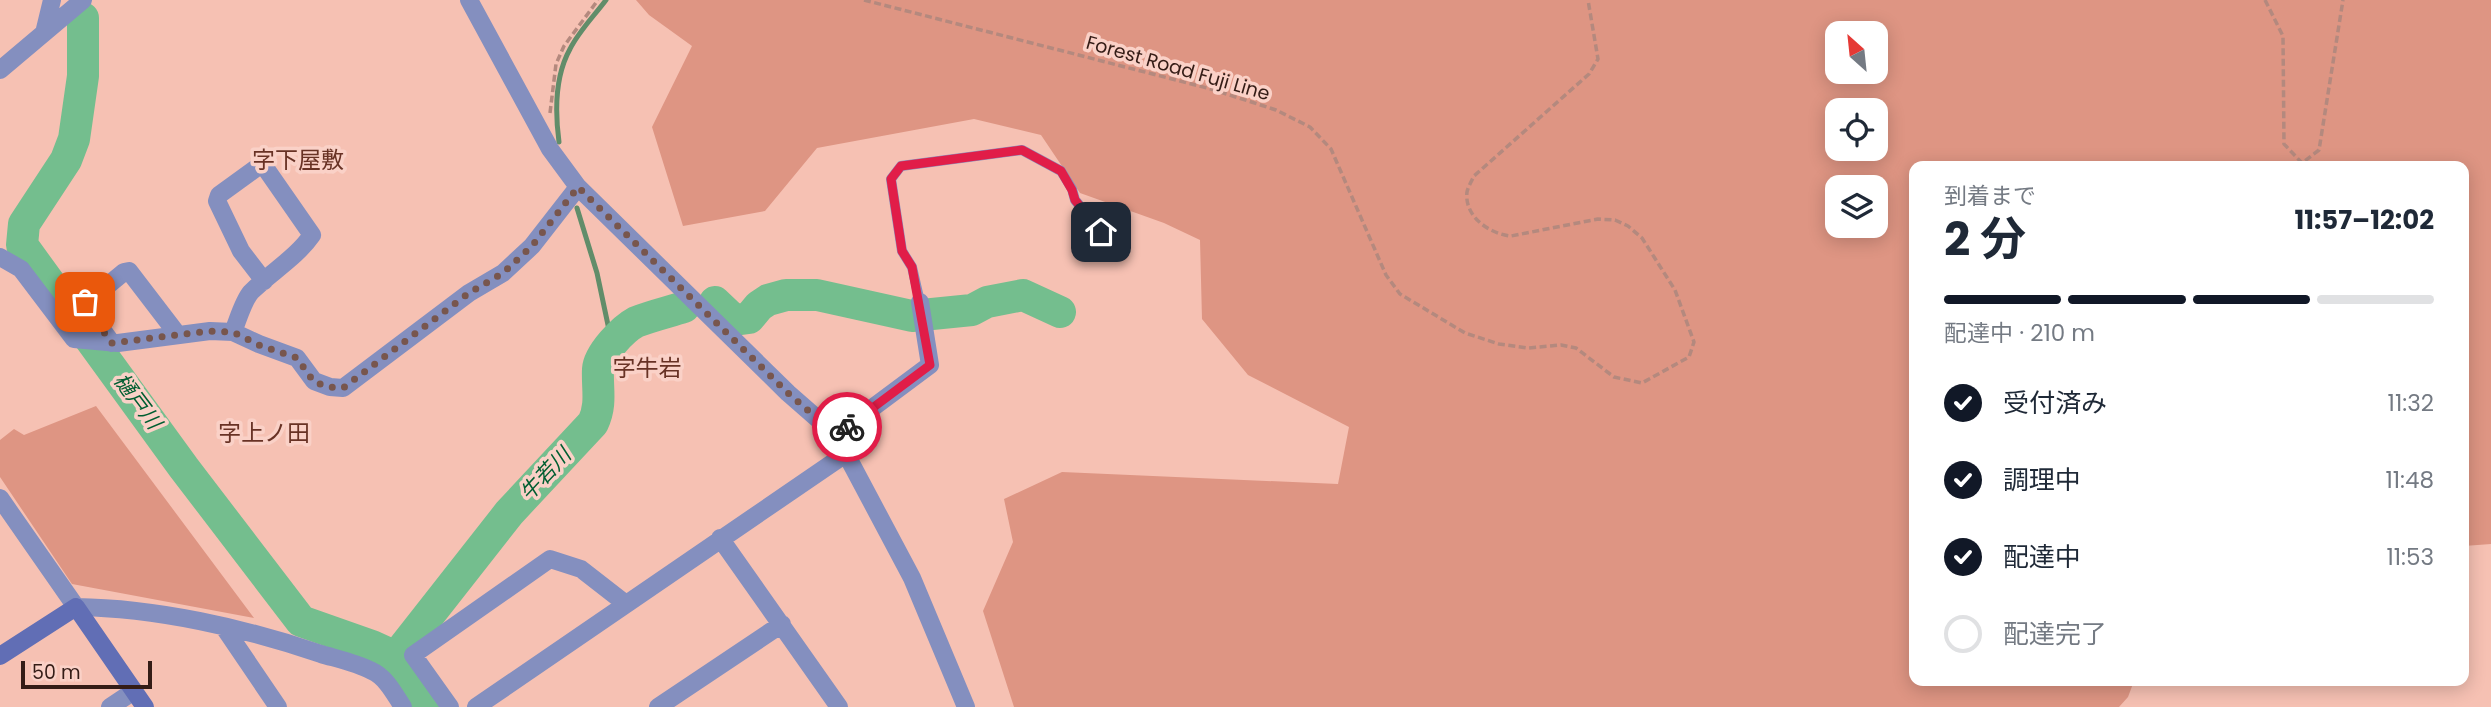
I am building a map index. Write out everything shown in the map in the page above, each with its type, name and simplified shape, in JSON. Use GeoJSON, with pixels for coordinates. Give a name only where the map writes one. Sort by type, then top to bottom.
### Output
{"type":"FeatureCollection","features":[{"type":"Feature","properties":{"kind":"street"},"geometry":{"type":"LineString","coordinates":[[44,33],[52,0]]}},
{"type":"Feature","properties":{"kind":"street"},"geometry":{"type":"LineString","coordinates":[[0,70],[83,0]]}},
{"type":"Feature","properties":{"kind":"street"},"geometry":{"type":"LineString","coordinates":[[469,0],[550,149],[578,187],[788,393],[836,435],[912,578],[966,707]]}},
{"type":"Feature","properties":{"kind":"street"},"geometry":{"type":"LineString","coordinates":[[233,332],[249,294],[264,281],[306,243],[312,235],[264,166],[259,166],[219,195],[217,201],[241,251],[264,281]]}},
{"type":"Feature","properties":{"kind":"street"},"geometry":{"type":"LineString","coordinates":[[0,257],[21,269],[74,339],[108,343],[209,331],[233,332],[259,345],[297,358],[314,382],[343,388],[469,293],[503,273],[532,246],[578,187]]}},
{"type":"Feature","properties":{"kind":"street"},"geometry":{"type":"LineString","coordinates":[[108,343],[84,305],[124,272],[129,271],[178,335]]}},
{"type":"Feature","properties":{"kind":"street"},"geometry":{"type":"LineString","coordinates":[[836,435],[930,365],[920,302]]}},
{"type":"Feature","properties":{"kind":"street"},"geometry":{"type":"LineString","coordinates":[[476,707],[846,453]]}},
{"type":"Feature","properties":{"kind":"street"},"geometry":{"type":"LineString","coordinates":[[3,509],[76,607],[145,707]]}},
{"type":"Feature","properties":{"kind":"street"},"geometry":{"type":"LineString","coordinates":[[720,538],[839,707]]}},
{"type":"Feature","properties":{"kind":"street"},"geometry":{"type":"LineString","coordinates":[[450,707],[413,655],[550,559],[581,569],[618,595],[626,604]]}},
{"type":"Feature","properties":{"kind":"street"},"geometry":{"type":"LineString","coordinates":[[0,656],[76,607],[128,610],[223,626],[278,639],[374,671],[388,685],[403,707]]}},
{"type":"Feature","properties":{"kind":"street"},"geometry":{"type":"LineString","coordinates":[[657,707],[782,624]]}},
{"type":"Feature","properties":{"kind":"street"},"geometry":{"type":"LineString","coordinates":[[223,626],[278,707]]}},
{"type":"Feature","properties":{"kind":"street"},"geometry":{"type":"LineString","coordinates":[[110,707],[134,691]]}},
{"type":"Feature","properties":{"kind":"lane"},"geometry":{"type":"LineString","coordinates":[[920,302],[912,267],[902,251],[891,179],[901,166],[1022,150],[1061,171],[1075,200],[1113,247]]}},
{"type":"Feature","properties":{"kind":"path"},"geometry":{"type":"LineString","coordinates":[[539,126],[550,119],[555,64],[564,46],[598,0]]}},
{"type":"Feature","properties":{"kind":"path","name":"Forest Road Fuji Line"},"geometry":{"type":"LineString","coordinates":[[864,0],[1211,89],[1276,110],[1310,127],[1331,149],[1385,275],[1400,295],[1465,333],[1499,344],[1528,348],[1561,345],[1576,348],[1614,377],[1642,383],[1689,358],[1694,342],[1675,290],[1642,238],[1628,226],[1615,220],[1598,219],[1511,236],[1499,234],[1472,215],[1467,193],[1474,176],[1589,74],[1598,59],[1588,0]]}},
{"type":"Feature","properties":{"kind":"path"},"geometry":{"type":"LineString","coordinates":[[2265,0],[2283,36],[2284,144],[2300,161]]}},
{"type":"Feature","properties":{"kind":"path"},"geometry":{"type":"LineString","coordinates":[[2305,161],[2319,150],[2343,0]]}},
{"type":"Feature","properties":{"kind":"shaded area"},"geometry":{"type":"Polygon","coordinates":[[[636,0],[2491,0],[2491,544],[2469,546],[2469,161],[1909,161],[1909,686],[2132,686],[2128,697],[2119,707],[1014,707],[983,611],[1013,542],[1004,499],[1062,472],[1338,484],[1349,427],[1248,375],[1202,319],[1200,240],[1164,223],[1080,193],[1041,135],[974,119],[817,148],[765,211],[683,226],[652,127],[692,46],[649,15],[636,0]]]}},
{"type":"Feature","properties":{"kind":"shaded area"},"geometry":{"type":"Polygon","coordinates":[[[96,406],[254,618],[72,584],[0,477],[0,440],[14,429],[24,435],[96,406]]]}},
{"type":"Feature","properties":{"kind":"waterway"},"geometry":{"type":"LineString","coordinates":[[559,142],[557,94],[561,71],[578,36],[606,0]]}},
{"type":"Feature","properties":{"kind":"waterway","name":"樋戸川"},"geometry":{"type":"LineString","coordinates":[[83,18],[83,76],[74,139],[66,160],[24,224],[22,245],[184,468],[301,621],[396,657],[430,707]]}},
{"type":"Feature","properties":{"kind":"waterway"},"geometry":{"type":"LineString","coordinates":[[577,208],[597,273],[612,344]]}},
{"type":"Feature","properties":{"kind":"waterway","name":"牛若川"},"geometry":{"type":"LineString","coordinates":[[715,302],[734,320],[749,318],[768,300],[786,295],[817,295],[912,316],[972,310],[987,302],[1023,295],[1060,312]]}},
{"type":"Feature","properties":{"kind":"waterway","name":"牛若川"},"geometry":{"type":"LineString","coordinates":[[396,657],[509,513],[593,423],[598,403],[599,363],[612,342],[636,322],[684,307]]}},
{"type":"Feature","properties":{"kind":"way so far"},"geometry":{"type":"LineString","coordinates":[[85,302],[84,305],[112,343],[209,331],[233,332],[259,345],[297,358],[314,382],[343,388],[416,331],[469,293],[503,273],[532,246],[578,187],[788,393],[836,435],[847,427]]}},
{"type":"Feature","properties":{"kind":"district","name":"字下屋敷"},"geometry":{"type":"Point","coordinates":[298,160]}},
{"type":"Feature","properties":{"kind":"district","name":"字牛岩"},"geometry":{"type":"Point","coordinates":[647,368]}},
{"type":"Feature","properties":{"kind":"district","name":"字上ノ田"},"geometry":{"type":"Point","coordinates":[264,433]}},
{"type":"Feature","properties":{"kind":"route"},"geometry":{"type":"LineString","coordinates":[[847,427],[930,365],[912,267],[902,251],[891,179],[901,166],[1022,150],[1061,171],[1075,200],[1101,232]]}}]}
